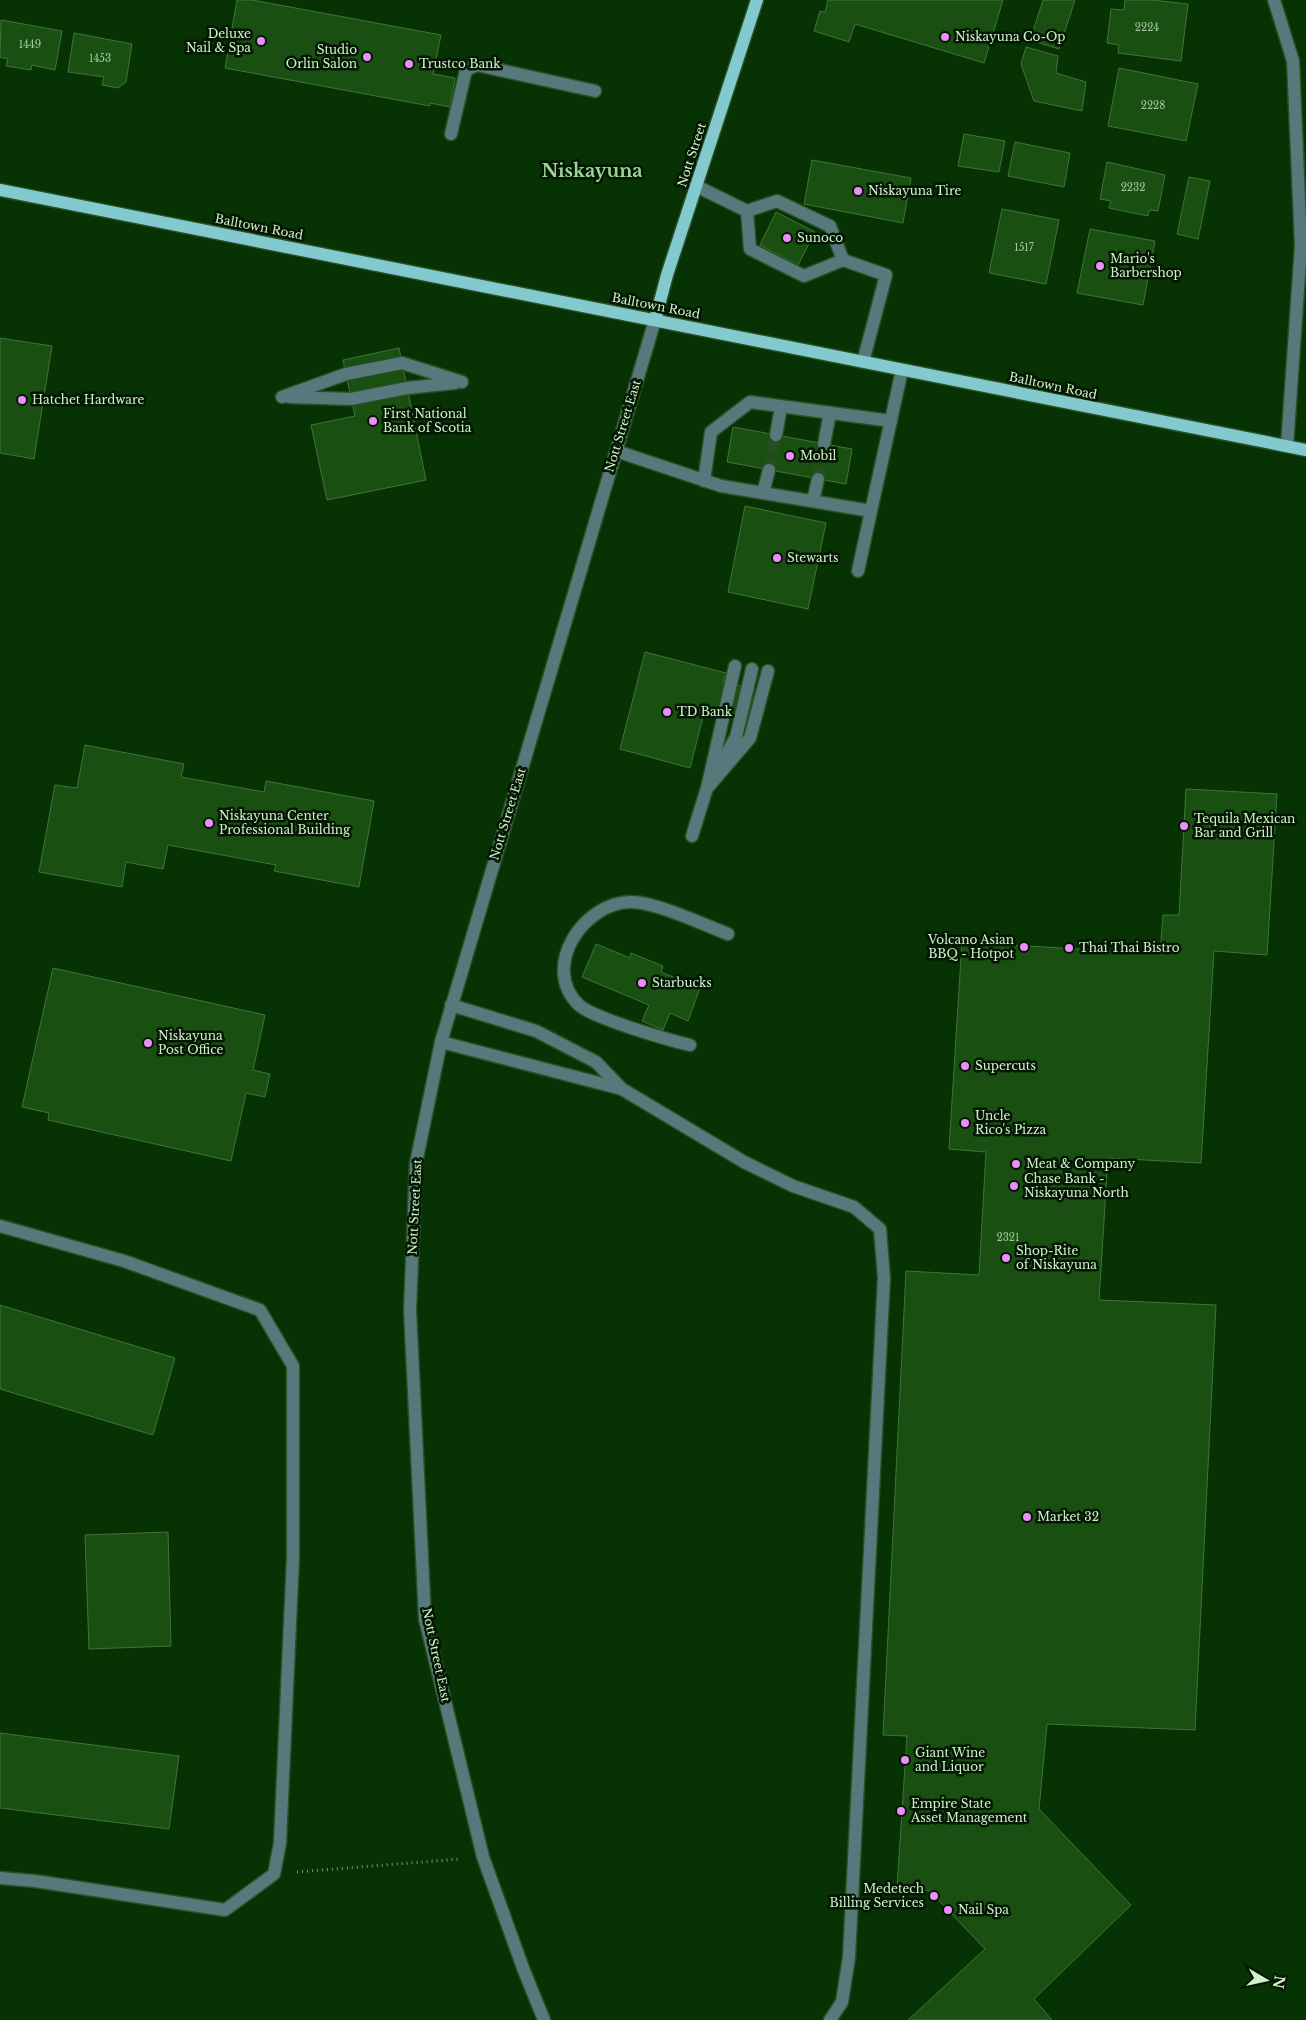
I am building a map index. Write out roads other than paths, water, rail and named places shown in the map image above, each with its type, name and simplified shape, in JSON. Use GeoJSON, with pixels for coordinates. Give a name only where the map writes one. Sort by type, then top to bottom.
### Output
{"type":"FeatureCollection","features":[{"type":"Feature","properties":{"kind":"main road","name":"Nott Street"},"geometry":{"type":"LineString","coordinates":[[655,320],[667,275],[757,0]]}},
{"type":"Feature","properties":{"kind":"main road","name":"Balltown Road"},"geometry":{"type":"LineString","coordinates":[[0,190],[1306,450]]}},
{"type":"Feature","properties":{"kind":"street"},"geometry":{"type":"LineString","coordinates":[[1274,0],[1293,61],[1301,246],[1287,446]]}},
{"type":"Feature","properties":{"kind":"street"},"geometry":{"type":"LineString","coordinates":[[451,134],[466,70],[477,65],[595,91]]}},
{"type":"Feature","properties":{"kind":"street"},"geometry":{"type":"LineString","coordinates":[[696,186],[747,211],[777,200],[830,226],[843,260]]}},
{"type":"Feature","properties":{"kind":"street"},"geometry":{"type":"LineString","coordinates":[[747,211],[750,249],[804,276],[843,260],[886,275],[863,362]]}},
{"type":"Feature","properties":{"kind":"street","name":"Nott Street East"},"geometry":{"type":"LineString","coordinates":[[544,2020],[483,1857],[425,1619],[410,1310],[416,1162],[441,1042],[655,320]]}},
{"type":"Feature","properties":{"kind":"street"},"geometry":{"type":"LineString","coordinates":[[402,363],[462,382],[407,388],[351,400],[282,396],[346,374],[402,363]]}},
{"type":"Feature","properties":{"kind":"street"},"geometry":{"type":"LineString","coordinates":[[858,571],[902,370]]}},
{"type":"Feature","properties":{"kind":"street"},"geometry":{"type":"LineString","coordinates":[[704,480],[711,432],[750,402],[891,422]]}},
{"type":"Feature","properties":{"kind":"street"},"geometry":{"type":"LineString","coordinates":[[776,436],[782,407]]}},
{"type":"Feature","properties":{"kind":"street"},"geometry":{"type":"LineString","coordinates":[[824,444],[830,413]]}},
{"type":"Feature","properties":{"kind":"street"},"geometry":{"type":"LineString","coordinates":[[616,451],[721,486],[871,511]]}},
{"type":"Feature","properties":{"kind":"street"},"geometry":{"type":"LineString","coordinates":[[763,493],[769,470]]}},
{"type":"Feature","properties":{"kind":"street"},"geometry":{"type":"LineString","coordinates":[[813,501],[818,479]]}},
{"type":"Feature","properties":{"kind":"street"},"geometry":{"type":"LineString","coordinates":[[692,836],[707,788],[735,666]]}},
{"type":"Feature","properties":{"kind":"street"},"geometry":{"type":"LineString","coordinates":[[707,788],[736,737],[752,669]]}},
{"type":"Feature","properties":{"kind":"street"},"geometry":{"type":"LineString","coordinates":[[707,788],[750,738],[768,672]]}},
{"type":"Feature","properties":{"kind":"street"},"geometry":{"type":"LineString","coordinates":[[690,1045],[600,1017],[580,1006],[567,987],[563,962],[573,939],[585,921],[606,906],[630,902],[653,905],[728,934]]}},
{"type":"Feature","properties":{"kind":"street"},"geometry":{"type":"LineString","coordinates":[[452,1005],[536,1031],[596,1062],[622,1089],[744,1162],[793,1186],[854,1208],[880,1229],[884,1278],[849,1958],[842,2002],[830,2020]]}},
{"type":"Feature","properties":{"kind":"street"},"geometry":{"type":"LineString","coordinates":[[441,1042],[622,1089]]}},
{"type":"Feature","properties":{"kind":"street"},"geometry":{"type":"LineString","coordinates":[[0,1226],[124,1261],[260,1310],[293,1366],[293,1567],[280,1843],[274,1874],[225,1910],[35,1881],[0,1878]]}},
{"type":"Feature","properties":{"kind":"tunnel"},"geometry":{"type":"LineString","coordinates":[[769,470],[776,435]]}},
{"type":"Feature","properties":{"kind":"tunnel"},"geometry":{"type":"LineString","coordinates":[[818,479],[824,444]]}},
{"type":"Feature","properties":{"kind":"place","name":"Niskayuna Co-Op"},"geometry":{"type":"Point","coordinates":[945,37]}},
{"type":"Feature","properties":{"kind":"place","name":"Deluxe Nail & Spa"},"geometry":{"type":"Point","coordinates":[261,41]}},
{"type":"Feature","properties":{"kind":"place","name":"Studio Orlin Salon"},"geometry":{"type":"Point","coordinates":[367,57]}},
{"type":"Feature","properties":{"kind":"place","name":"Trustco Bank"},"geometry":{"type":"Point","coordinates":[409,64]}},
{"type":"Feature","properties":{"kind":"place","name":"Niskayuna Tire"},"geometry":{"type":"Point","coordinates":[858,191]}},
{"type":"Feature","properties":{"kind":"place","name":"Sunoco"},"geometry":{"type":"Point","coordinates":[787,238]}},
{"type":"Feature","properties":{"kind":"place","name":"Mario's Barbershop"},"geometry":{"type":"Point","coordinates":[1100,266]}},
{"type":"Feature","properties":{"kind":"place","name":"Hatchet Hardware"},"geometry":{"type":"Point","coordinates":[22,400]}},
{"type":"Feature","properties":{"kind":"place","name":"First National Bank of Scotia"},"geometry":{"type":"Point","coordinates":[373,421]}},
{"type":"Feature","properties":{"kind":"place","name":"Mobil"},"geometry":{"type":"Point","coordinates":[790,456]}},
{"type":"Feature","properties":{"kind":"place","name":"Stewarts"},"geometry":{"type":"Point","coordinates":[777,558]}},
{"type":"Feature","properties":{"kind":"place","name":"TD Bank"},"geometry":{"type":"Point","coordinates":[667,712]}},
{"type":"Feature","properties":{"kind":"place","name":"Niskayuna Center Professional Building"},"geometry":{"type":"Point","coordinates":[209,823]}},
{"type":"Feature","properties":{"kind":"place","name":"Tequila Mexican Bar and Grill"},"geometry":{"type":"Point","coordinates":[1184,826]}},
{"type":"Feature","properties":{"kind":"place","name":"Volcano Asian BBQ - Hotpot"},"geometry":{"type":"Point","coordinates":[1024,947]}},
{"type":"Feature","properties":{"kind":"place","name":"Thai Thai Bistro"},"geometry":{"type":"Point","coordinates":[1069,948]}},
{"type":"Feature","properties":{"kind":"place","name":"Starbucks"},"geometry":{"type":"Point","coordinates":[642,983]}},
{"type":"Feature","properties":{"kind":"place","name":"Niskayuna Post Office"},"geometry":{"type":"Point","coordinates":[148,1043]}},
{"type":"Feature","properties":{"kind":"place","name":"Supercuts"},"geometry":{"type":"Point","coordinates":[965,1066]}},
{"type":"Feature","properties":{"kind":"place","name":"Uncle Rico's Pizza"},"geometry":{"type":"Point","coordinates":[965,1123]}},
{"type":"Feature","properties":{"kind":"place","name":"Meat & Company"},"geometry":{"type":"Point","coordinates":[1016,1164]}},
{"type":"Feature","properties":{"kind":"place","name":"Chase Bank - Niskayuna North"},"geometry":{"type":"Point","coordinates":[1014,1186]}},
{"type":"Feature","properties":{"kind":"place","name":"Shop-Rite of Niskayuna"},"geometry":{"type":"Point","coordinates":[1006,1258]}},
{"type":"Feature","properties":{"kind":"place","name":"Market 32"},"geometry":{"type":"Point","coordinates":[1027,1517]}},
{"type":"Feature","properties":{"kind":"place","name":"Giant Wine and Liquor"},"geometry":{"type":"Point","coordinates":[905,1760]}},
{"type":"Feature","properties":{"kind":"place","name":"Empire State Asset Management"},"geometry":{"type":"Point","coordinates":[901,1811]}},
{"type":"Feature","properties":{"kind":"place","name":"Medetech Billing Services"},"geometry":{"type":"Point","coordinates":[934,1896]}},
{"type":"Feature","properties":{"kind":"place","name":"Nail Spa"},"geometry":{"type":"Point","coordinates":[948,1910]}},
{"type":"Feature","properties":{"kind":"district","name":"Niskayuna"},"geometry":{"type":"Point","coordinates":[592,171]}}]}
